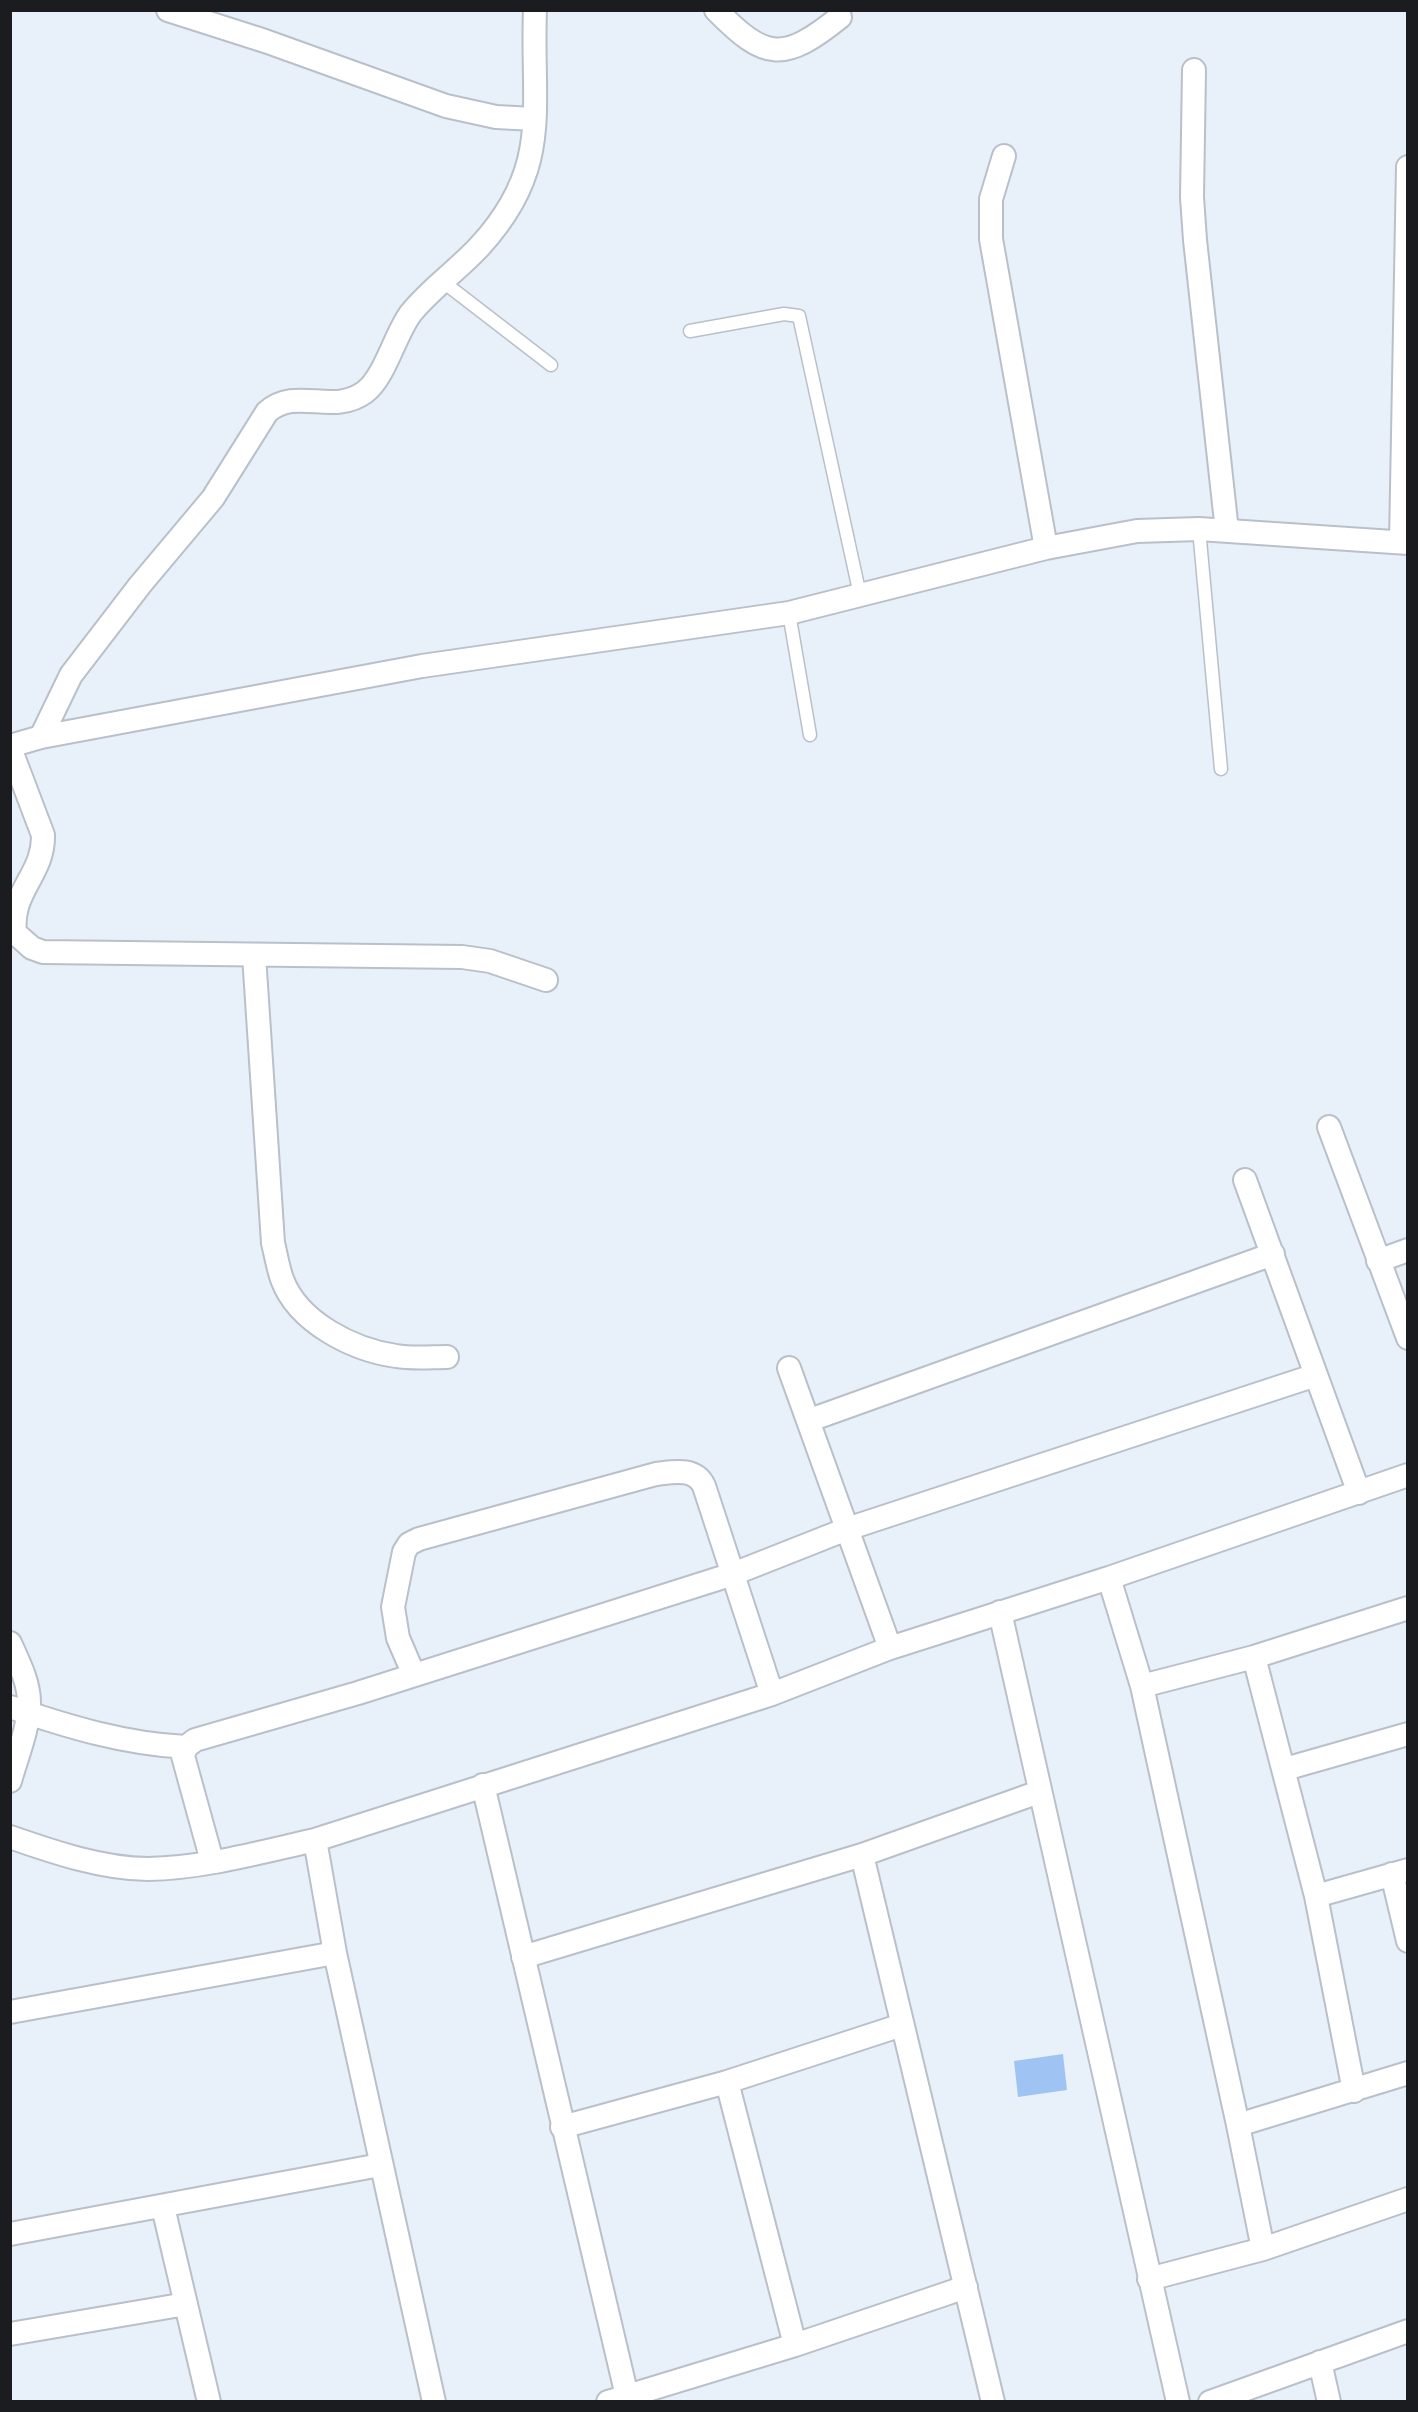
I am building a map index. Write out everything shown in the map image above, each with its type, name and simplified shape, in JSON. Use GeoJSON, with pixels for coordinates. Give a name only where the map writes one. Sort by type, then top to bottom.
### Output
{"type":"FeatureCollection","features":[{"type":"Feature","properties":{"kind":"street"},"geometry":{"type":"LineString","coordinates":[[168,10],[245,34],[446,106],[496,117],[534,119]]}},
{"type":"Feature","properties":{"kind":"street"},"geometry":{"type":"LineString","coordinates":[[41,736],[71,675],[140,585],[207,506],[267,412],[276,404],[288,399],[338,403],[367,390],[409,317],[426,295],[479,247],[505,215],[520,191],[535,140],[535,10]]}},
{"type":"Feature","properties":{"kind":"street"},"geometry":{"type":"LineString","coordinates":[[716,10],[754,45],[770,51],[805,43],[840,18]]}},
{"type":"Feature","properties":{"kind":"street"},"geometry":{"type":"LineString","coordinates":[[1194,70],[1192,197],[1195,240],[1227,531]]}},
{"type":"Feature","properties":{"kind":"street"},"geometry":{"type":"LineString","coordinates":[[1004,156],[992,199],[991,239],[1047,548]]}},
{"type":"Feature","properties":{"kind":"street"},"geometry":{"type":"LineString","coordinates":[[546,980],[476,958],[43,952],[24,943],[15,933],[16,904],[40,860],[43,835],[10,747],[41,736],[422,666],[789,613],[1047,548],[1137,531],[1199,529],[1404,543],[1407,167]]}},
{"type":"Feature","properties":{"kind":"street"},"geometry":{"type":"LineString","coordinates":[[254,955],[273,1243],[283,1281],[300,1307],[325,1328],[352,1344],[399,1357],[447,1357]]}},
{"type":"Feature","properties":{"kind":"street"},"geometry":{"type":"LineString","coordinates":[[1329,1127],[1407,1338]]}},
{"type":"Feature","properties":{"kind":"street"},"geometry":{"type":"LineString","coordinates":[[1245,1180],[1359,1493]]}},
{"type":"Feature","properties":{"kind":"street"},"geometry":{"type":"LineString","coordinates":[[1378,1261],[1407,1250]]}},
{"type":"Feature","properties":{"kind":"street"},"geometry":{"type":"LineString","coordinates":[[810,1420],[1273,1254]]}},
{"type":"Feature","properties":{"kind":"street"},"geometry":{"type":"LineString","coordinates":[[789,1368],[810,1420],[890,1648]]}},
{"type":"Feature","properties":{"kind":"street"},"geometry":{"type":"LineString","coordinates":[[212,1861],[183,1756],[186,1747],[195,1740],[414,1675],[733,1574],[847,1529],[1316,1375]]}},
{"type":"Feature","properties":{"kind":"street"},"geometry":{"type":"LineString","coordinates":[[414,1675],[398,1638],[393,1607],[404,1552],[409,1544],[419,1539],[656,1474],[686,1473],[701,1480],[772,1694]]}},
{"type":"Feature","properties":{"kind":"street"},"geometry":{"type":"LineString","coordinates":[[10,1838],[73,1856],[134,1868],[170,1868],[315,1840],[772,1694],[890,1648],[1109,1578],[1407,1475]]}},
{"type":"Feature","properties":{"kind":"street"},"geometry":{"type":"LineString","coordinates":[[1109,1578],[1142,1686],[1263,2249]]}},
{"type":"Feature","properties":{"kind":"street"},"geometry":{"type":"LineString","coordinates":[[1142,1686],[1254,1657],[1407,1608]]}},
{"type":"Feature","properties":{"kind":"street"},"geometry":{"type":"LineString","coordinates":[[1000,1612],[1178,2402]]}},
{"type":"Feature","properties":{"kind":"street"},"geometry":{"type":"LineString","coordinates":[[10,1643],[26,1683],[19,1710],[10,1781]]}},
{"type":"Feature","properties":{"kind":"street"},"geometry":{"type":"LineString","coordinates":[[1254,1657],[1316,1896],[1354,2091]]}},
{"type":"Feature","properties":{"kind":"street"},"geometry":{"type":"LineString","coordinates":[[19,1710],[109,1738],[145,1745],[186,1747]]}},
{"type":"Feature","properties":{"kind":"street"},"geometry":{"type":"LineString","coordinates":[[1284,1769],[1407,1734]]}},
{"type":"Feature","properties":{"kind":"street"},"geometry":{"type":"LineString","coordinates":[[483,1785],[562,2127],[617,2399],[795,2345],[966,2287]]}},
{"type":"Feature","properties":{"kind":"street"},"geometry":{"type":"LineString","coordinates":[[523,1957],[862,1855],[1039,1792]]}},
{"type":"Feature","properties":{"kind":"street"},"geometry":{"type":"LineString","coordinates":[[315,1840],[335,1953],[434,2402]]}},
{"type":"Feature","properties":{"kind":"street"},"geometry":{"type":"LineString","coordinates":[[862,1855],[993,2402]]}},
{"type":"Feature","properties":{"kind":"street"},"geometry":{"type":"LineString","coordinates":[[1316,1896],[1400,1872],[1407,1941]]}},
{"type":"Feature","properties":{"kind":"street"},"geometry":{"type":"LineString","coordinates":[[10,2012],[335,1953]]}},
{"type":"Feature","properties":{"kind":"street"},"geometry":{"type":"LineString","coordinates":[[562,2127],[727,2082],[902,2025]]}},
{"type":"Feature","properties":{"kind":"street"},"geometry":{"type":"LineString","coordinates":[[1238,2126],[1407,2073]]}},
{"type":"Feature","properties":{"kind":"street"},"geometry":{"type":"LineString","coordinates":[[727,2082],[795,2345]]}},
{"type":"Feature","properties":{"kind":"street"},"geometry":{"type":"LineString","coordinates":[[10,2234],[380,2165]]}},
{"type":"Feature","properties":{"kind":"street"},"geometry":{"type":"LineString","coordinates":[[1149,2279],[1263,2249],[1407,2199]]}},
{"type":"Feature","properties":{"kind":"street"},"geometry":{"type":"LineString","coordinates":[[163,2207],[209,2402]]}},
{"type":"Feature","properties":{"kind":"street"},"geometry":{"type":"LineString","coordinates":[[10,2334],[186,2304]]}},
{"type":"Feature","properties":{"kind":"street"},"geometry":{"type":"LineString","coordinates":[[1210,2402],[1259,2393],[1320,2362],[1407,2331]]}},
{"type":"Feature","properties":{"kind":"street"},"geometry":{"type":"LineString","coordinates":[[1320,2362],[1329,2402]]}},
{"type":"Feature","properties":{"kind":"lane"},"geometry":{"type":"LineString","coordinates":[[442,282],[550,365]]}},
{"type":"Feature","properties":{"kind":"lane"},"geometry":{"type":"LineString","coordinates":[[690,331],[784,314],[799,316],[860,596]]}},
{"type":"Feature","properties":{"kind":"lane"},"geometry":{"type":"LineString","coordinates":[[1199,529],[1221,769]]}},
{"type":"Feature","properties":{"kind":"lane"},"geometry":{"type":"LineString","coordinates":[[789,613],[810,735]]}},
{"type":"Feature","properties":{"kind":"building"},"geometry":{"type":"Polygon","coordinates":[[[1063,2054],[1067,2090],[1018,2097],[1014,2061],[1063,2054]]]}}]}
